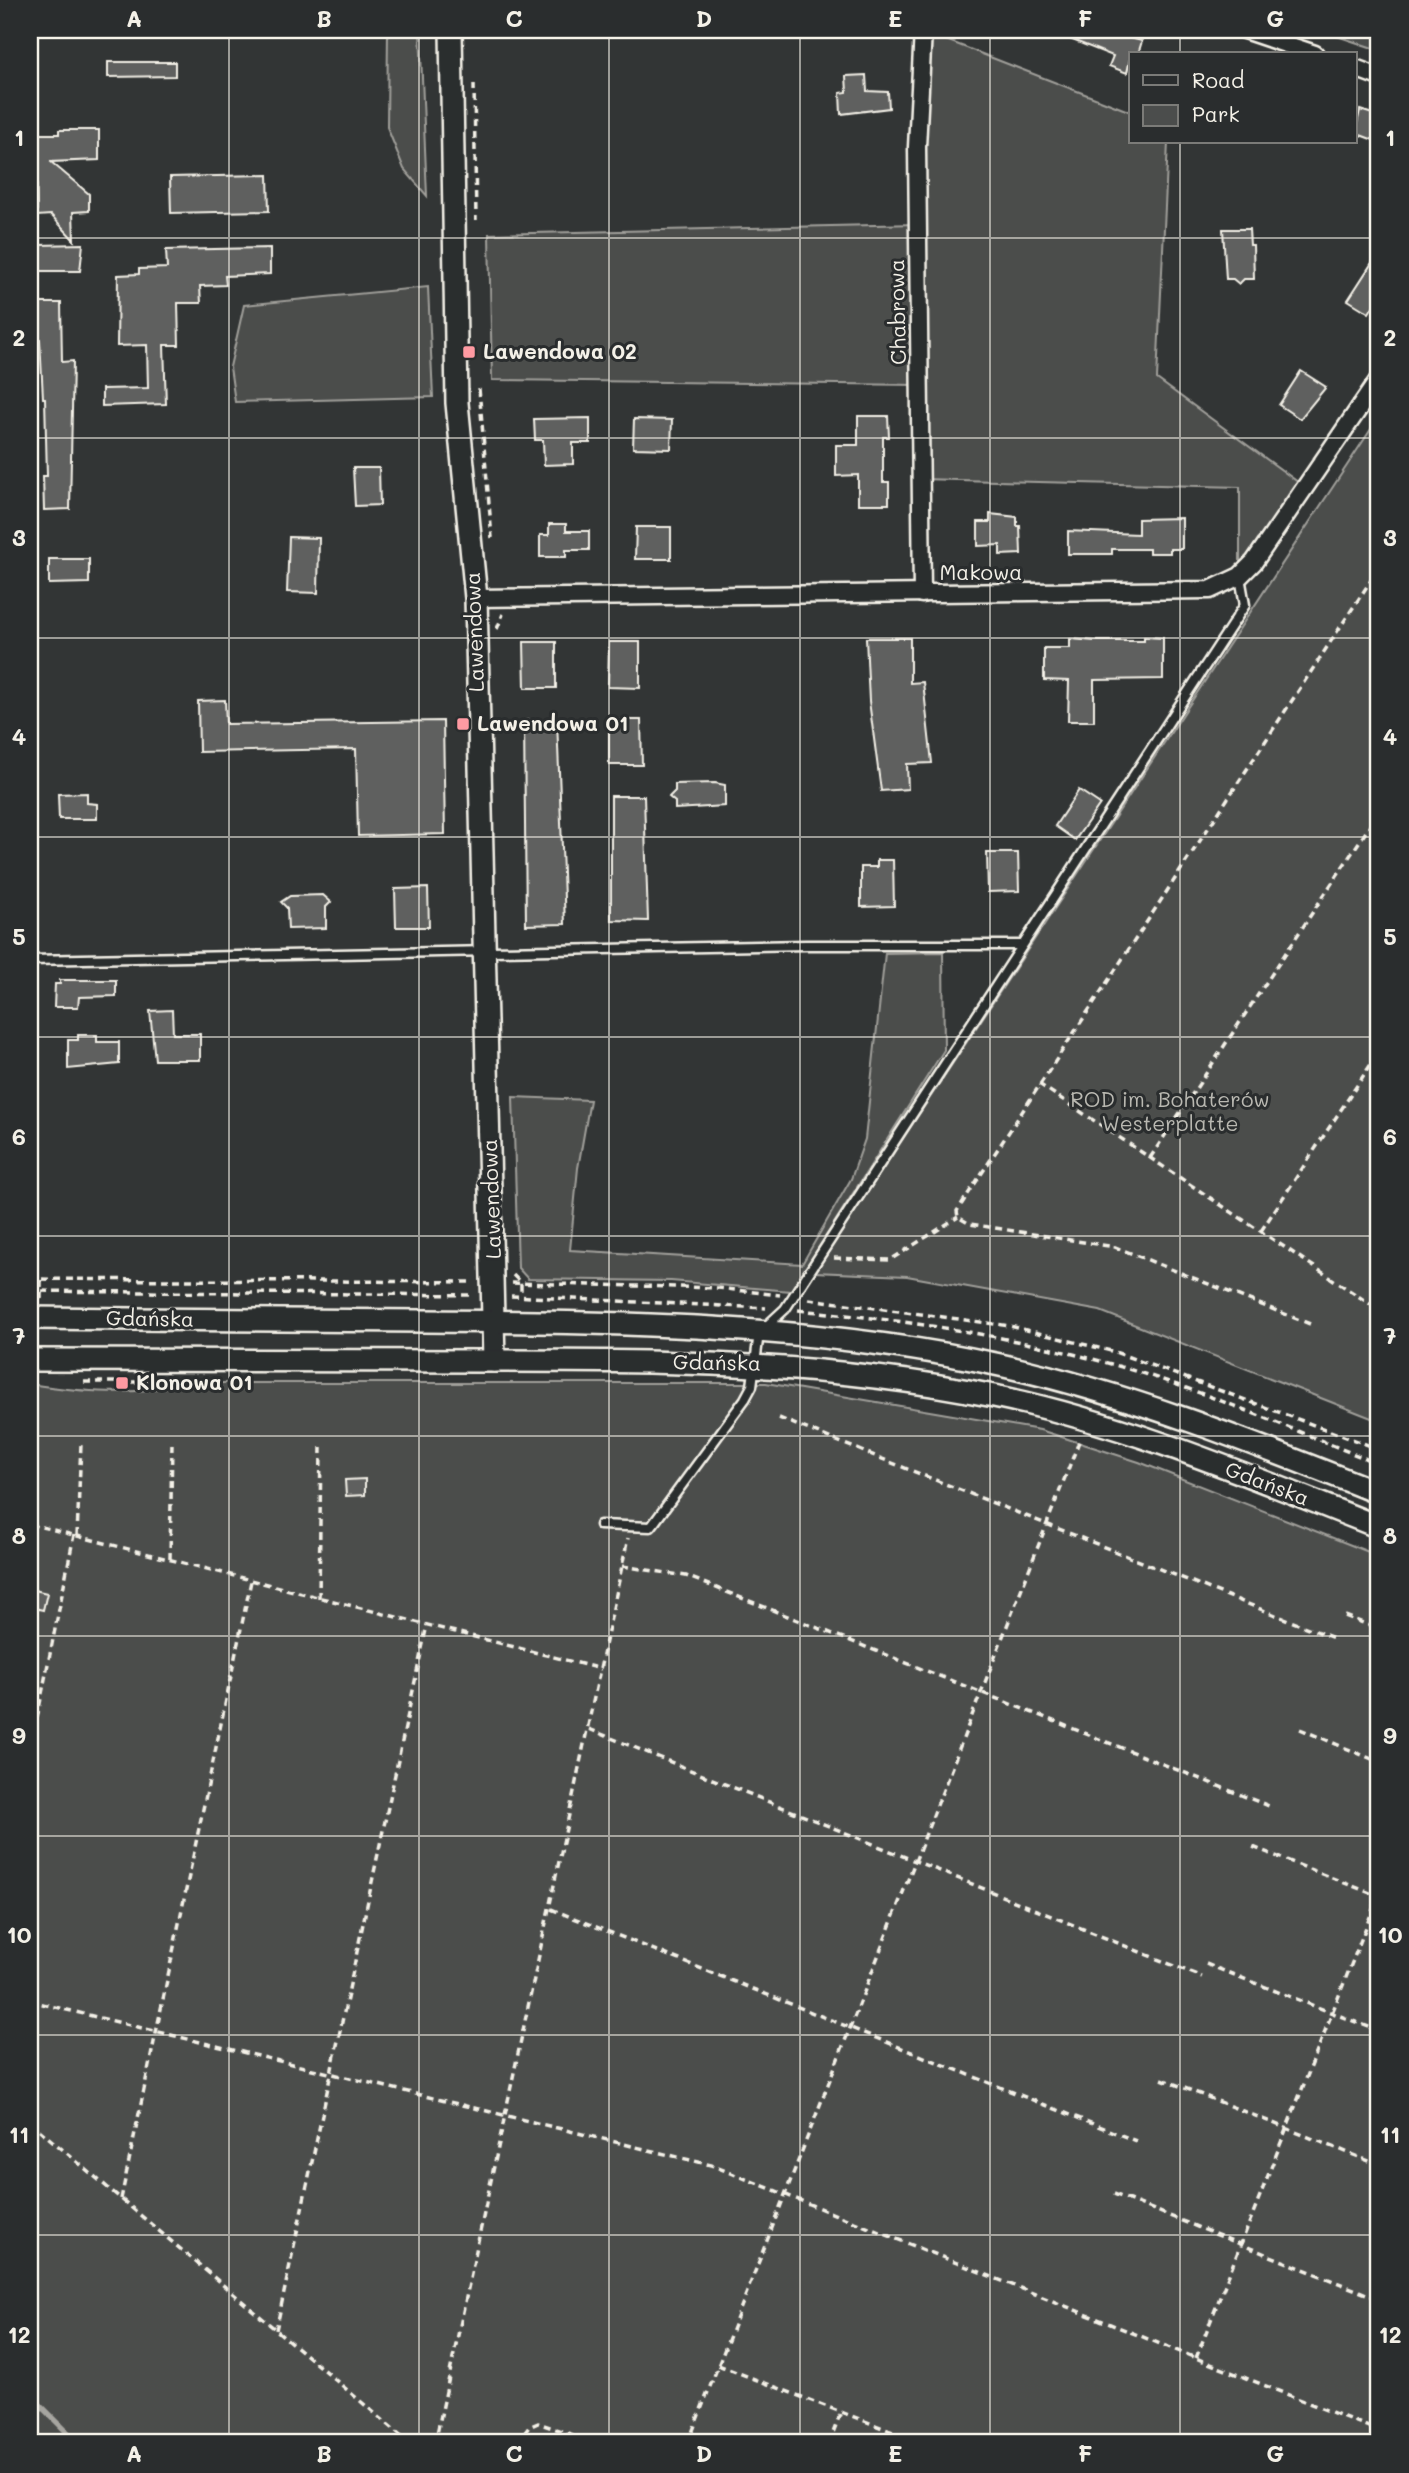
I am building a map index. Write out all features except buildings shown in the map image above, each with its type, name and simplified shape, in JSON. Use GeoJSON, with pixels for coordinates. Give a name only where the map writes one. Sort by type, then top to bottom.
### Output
{"type":"FeatureCollection","features":[{"type":"Feature","properties":{"kind":"main road","name":"Lawendowa"},"geometry":{"type":"LineString","coordinates":[[451,30],[457,403],[476,598],[494,1360]]}},
{"type":"Feature","properties":{"kind":"main road","name":"Gdańska"},"geometry":{"type":"LineString","coordinates":[[30,1318],[644,1325],[759,1333],[894,1348],[1000,1365],[1103,1392],[1210,1427],[1379,1493]]}},
{"type":"Feature","properties":{"kind":"main road","name":"Gdańska"},"geometry":{"type":"LineString","coordinates":[[30,1360],[494,1360],[755,1364],[890,1378],[996,1396],[1096,1423],[1379,1527]]}},
{"type":"Feature","properties":{"kind":"street","name":"Chabrowa"},"geometry":{"type":"LineString","coordinates":[[922,594],[917,147],[923,30]]}},
{"type":"Feature","properties":{"kind":"street"},"geometry":{"type":"LineString","coordinates":[[1244,30],[1309,52]]}},
{"type":"Feature","properties":{"kind":"street"},"geometry":{"type":"LineString","coordinates":[[1356,68],[1379,77]]}},
{"type":"Feature","properties":{"kind":"street","name":"Makowa"},"geometry":{"type":"LineString","coordinates":[[476,598],[1210,590],[1240,576],[1277,532],[1379,379]]}},
{"type":"Feature","properties":{"kind":"lane"},"geometry":{"type":"LineString","coordinates":[[600,1525],[651,1527],[745,1399],[752,1386],[759,1333],[785,1309],[1245,605],[1240,576]]}},
{"type":"Feature","properties":{"kind":"lane"},"geometry":{"type":"LineString","coordinates":[[30,960],[806,945],[1021,945]]}},
{"type":"Feature","properties":{"kind":"path"},"geometry":{"type":"LineString","coordinates":[[958,1217],[958,1206],[1379,568]]}},
{"type":"Feature","properties":{"kind":"path"},"geometry":{"type":"LineString","coordinates":[[1150,1158],[1379,812]]}},
{"type":"Feature","properties":{"kind":"path"},"geometry":{"type":"LineString","coordinates":[[1261,1231],[1379,1052]]}},
{"type":"Feature","properties":{"kind":"path"},"geometry":{"type":"LineString","coordinates":[[1039,1084],[1379,1310]]}},
{"type":"Feature","properties":{"kind":"path"},"geometry":{"type":"LineString","coordinates":[[818,1257],[890,1260],[958,1217]]}},
{"type":"Feature","properties":{"kind":"path"},"geometry":{"type":"LineString","coordinates":[[958,1217],[970,1224],[995,1230],[1115,1247],[1310,1324]]}},
{"type":"Feature","properties":{"kind":"path"},"geometry":{"type":"LineString","coordinates":[[30,1290],[494,1295],[785,1309]]}},
{"type":"Feature","properties":{"kind":"path"},"geometry":{"type":"LineString","coordinates":[[1371,1305],[1379,1292]]}},
{"type":"Feature","properties":{"kind":"path"},"geometry":{"type":"LineString","coordinates":[[80,1381],[148,1383],[159,1380]]}},
{"type":"Feature","properties":{"kind":"path"},"geometry":{"type":"LineString","coordinates":[[779,1418],[1336,1639]]}},
{"type":"Feature","properties":{"kind":"path"},"geometry":{"type":"LineString","coordinates":[[688,2443],[1081,1436],[1074,1434]]}},
{"type":"Feature","properties":{"kind":"path"},"geometry":{"type":"LineString","coordinates":[[170,1560],[172,1442]]}},
{"type":"Feature","properties":{"kind":"path"},"geometry":{"type":"LineString","coordinates":[[30,1753],[76,1536],[81,1444]]}},
{"type":"Feature","properties":{"kind":"path"},"geometry":{"type":"LineString","coordinates":[[319,1598],[321,1447]]}},
{"type":"Feature","properties":{"kind":"path"},"geometry":{"type":"LineString","coordinates":[[30,1524],[602,1670]]}},
{"type":"Feature","properties":{"kind":"path"},"geometry":{"type":"LineString","coordinates":[[435,2443],[602,1670],[630,1526]]}},
{"type":"Feature","properties":{"kind":"path"},"geometry":{"type":"LineString","coordinates":[[622,1566],[686,1576],[1269,1806]]}},
{"type":"Feature","properties":{"kind":"path"},"geometry":{"type":"LineString","coordinates":[[121,2199],[251,1580]]}},
{"type":"Feature","properties":{"kind":"path"},"geometry":{"type":"LineString","coordinates":[[1345,1616],[1379,1629]]}},
{"type":"Feature","properties":{"kind":"path"},"geometry":{"type":"LineString","coordinates":[[276,2330],[428,1625]]}},
{"type":"Feature","properties":{"kind":"path"},"geometry":{"type":"LineString","coordinates":[[589,1729],[1202,1977]]}},
{"type":"Feature","properties":{"kind":"path"},"geometry":{"type":"LineString","coordinates":[[1300,1729],[1379,1762]]}},
{"type":"Feature","properties":{"kind":"path"},"geometry":{"type":"LineString","coordinates":[[1196,2358],[1379,1895],[1253,1847]]}},
{"type":"Feature","properties":{"kind":"path"},"geometry":{"type":"LineString","coordinates":[[551,1909],[1136,2141]]}},
{"type":"Feature","properties":{"kind":"path"},"geometry":{"type":"LineString","coordinates":[[1206,1964],[1379,2031]]}},
{"type":"Feature","properties":{"kind":"path"},"geometry":{"type":"LineString","coordinates":[[30,2001],[711,2165],[1379,2431]]}},
{"type":"Feature","properties":{"kind":"path"},"geometry":{"type":"LineString","coordinates":[[1162,2079],[1379,2165]]}},
{"type":"Feature","properties":{"kind":"path"},"geometry":{"type":"LineString","coordinates":[[30,2122],[410,2443]]}},
{"type":"Feature","properties":{"kind":"path"},"geometry":{"type":"LineString","coordinates":[[1114,2194],[1379,2299]]}},
{"type":"Feature","properties":{"kind":"path"},"geometry":{"type":"LineString","coordinates":[[718,2365],[922,2443]]}},
{"type":"Feature","properties":{"kind":"path"},"geometry":{"type":"LineString","coordinates":[[830,2443],[841,2413]]}},
{"type":"Feature","properties":{"kind":"path"},"geometry":{"type":"LineString","coordinates":[[517,2443],[529,2427],[538,2423],[597,2443]]}},
{"type":"Feature","properties":{"kind":"green space"},"geometry":{"type":"Polygon","coordinates":[[[388,30],[420,30],[427,196],[404,169],[387,127],[388,30]]]}},
{"type":"Feature","properties":{"kind":"green space"},"geometry":{"type":"Polygon","coordinates":[[[1319,30],[1379,30],[1379,50],[1319,30]]]}},
{"type":"Feature","properties":{"kind":"green space"},"geometry":{"type":"Polygon","coordinates":[[[923,31],[1129,111],[1129,144],[1168,144],[1157,379],[1306,488],[1240,576],[1240,487],[920,479],[919,385],[492,380],[489,234],[918,224],[923,31]]]}},
{"type":"Feature","properties":{"kind":"green space"},"geometry":{"type":"Polygon","coordinates":[[[428,287],[433,397],[235,402],[230,367],[244,305],[428,287]]]}},
{"type":"Feature","properties":{"kind":"green space","name":"ROD im. Bohaterów Westerplatte"},"geometry":{"type":"Polygon","coordinates":[[[1379,417],[1379,1421],[1100,1311],[907,1276],[815,1272],[1379,417]]]}},
{"type":"Feature","properties":{"kind":"green space"},"geometry":{"type":"Polygon","coordinates":[[[943,952],[944,1050],[791,1291],[671,1281],[528,1279],[518,1268],[513,1097],[590,1100],[578,1168],[570,1250],[802,1264],[851,1179],[865,1139],[885,953],[943,952]]]}},
{"type":"Feature","properties":{"kind":"green space"},"geometry":{"type":"Polygon","coordinates":[[[184,1383],[766,1383],[1040,1430],[1139,1462],[1379,1556],[1379,2443],[30,2443],[30,1384],[127,1392],[184,1383]]]}},
{"type":"Feature","properties":{"kind":"waterway"},"geometry":{"type":"LineString","coordinates":[[30,2395],[78,2443]]}},
{"type":"Feature","properties":{"kind":"place","name":"Lawendowa 02"},"geometry":{"type":"Point","coordinates":[469,352]}},
{"type":"Feature","properties":{"kind":"place","name":"Lawendowa 01"},"geometry":{"type":"Point","coordinates":[463,724]}},
{"type":"Feature","properties":{"kind":"place","name":"Klonowa 01"},"geometry":{"type":"Point","coordinates":[122,1383]}}]}
